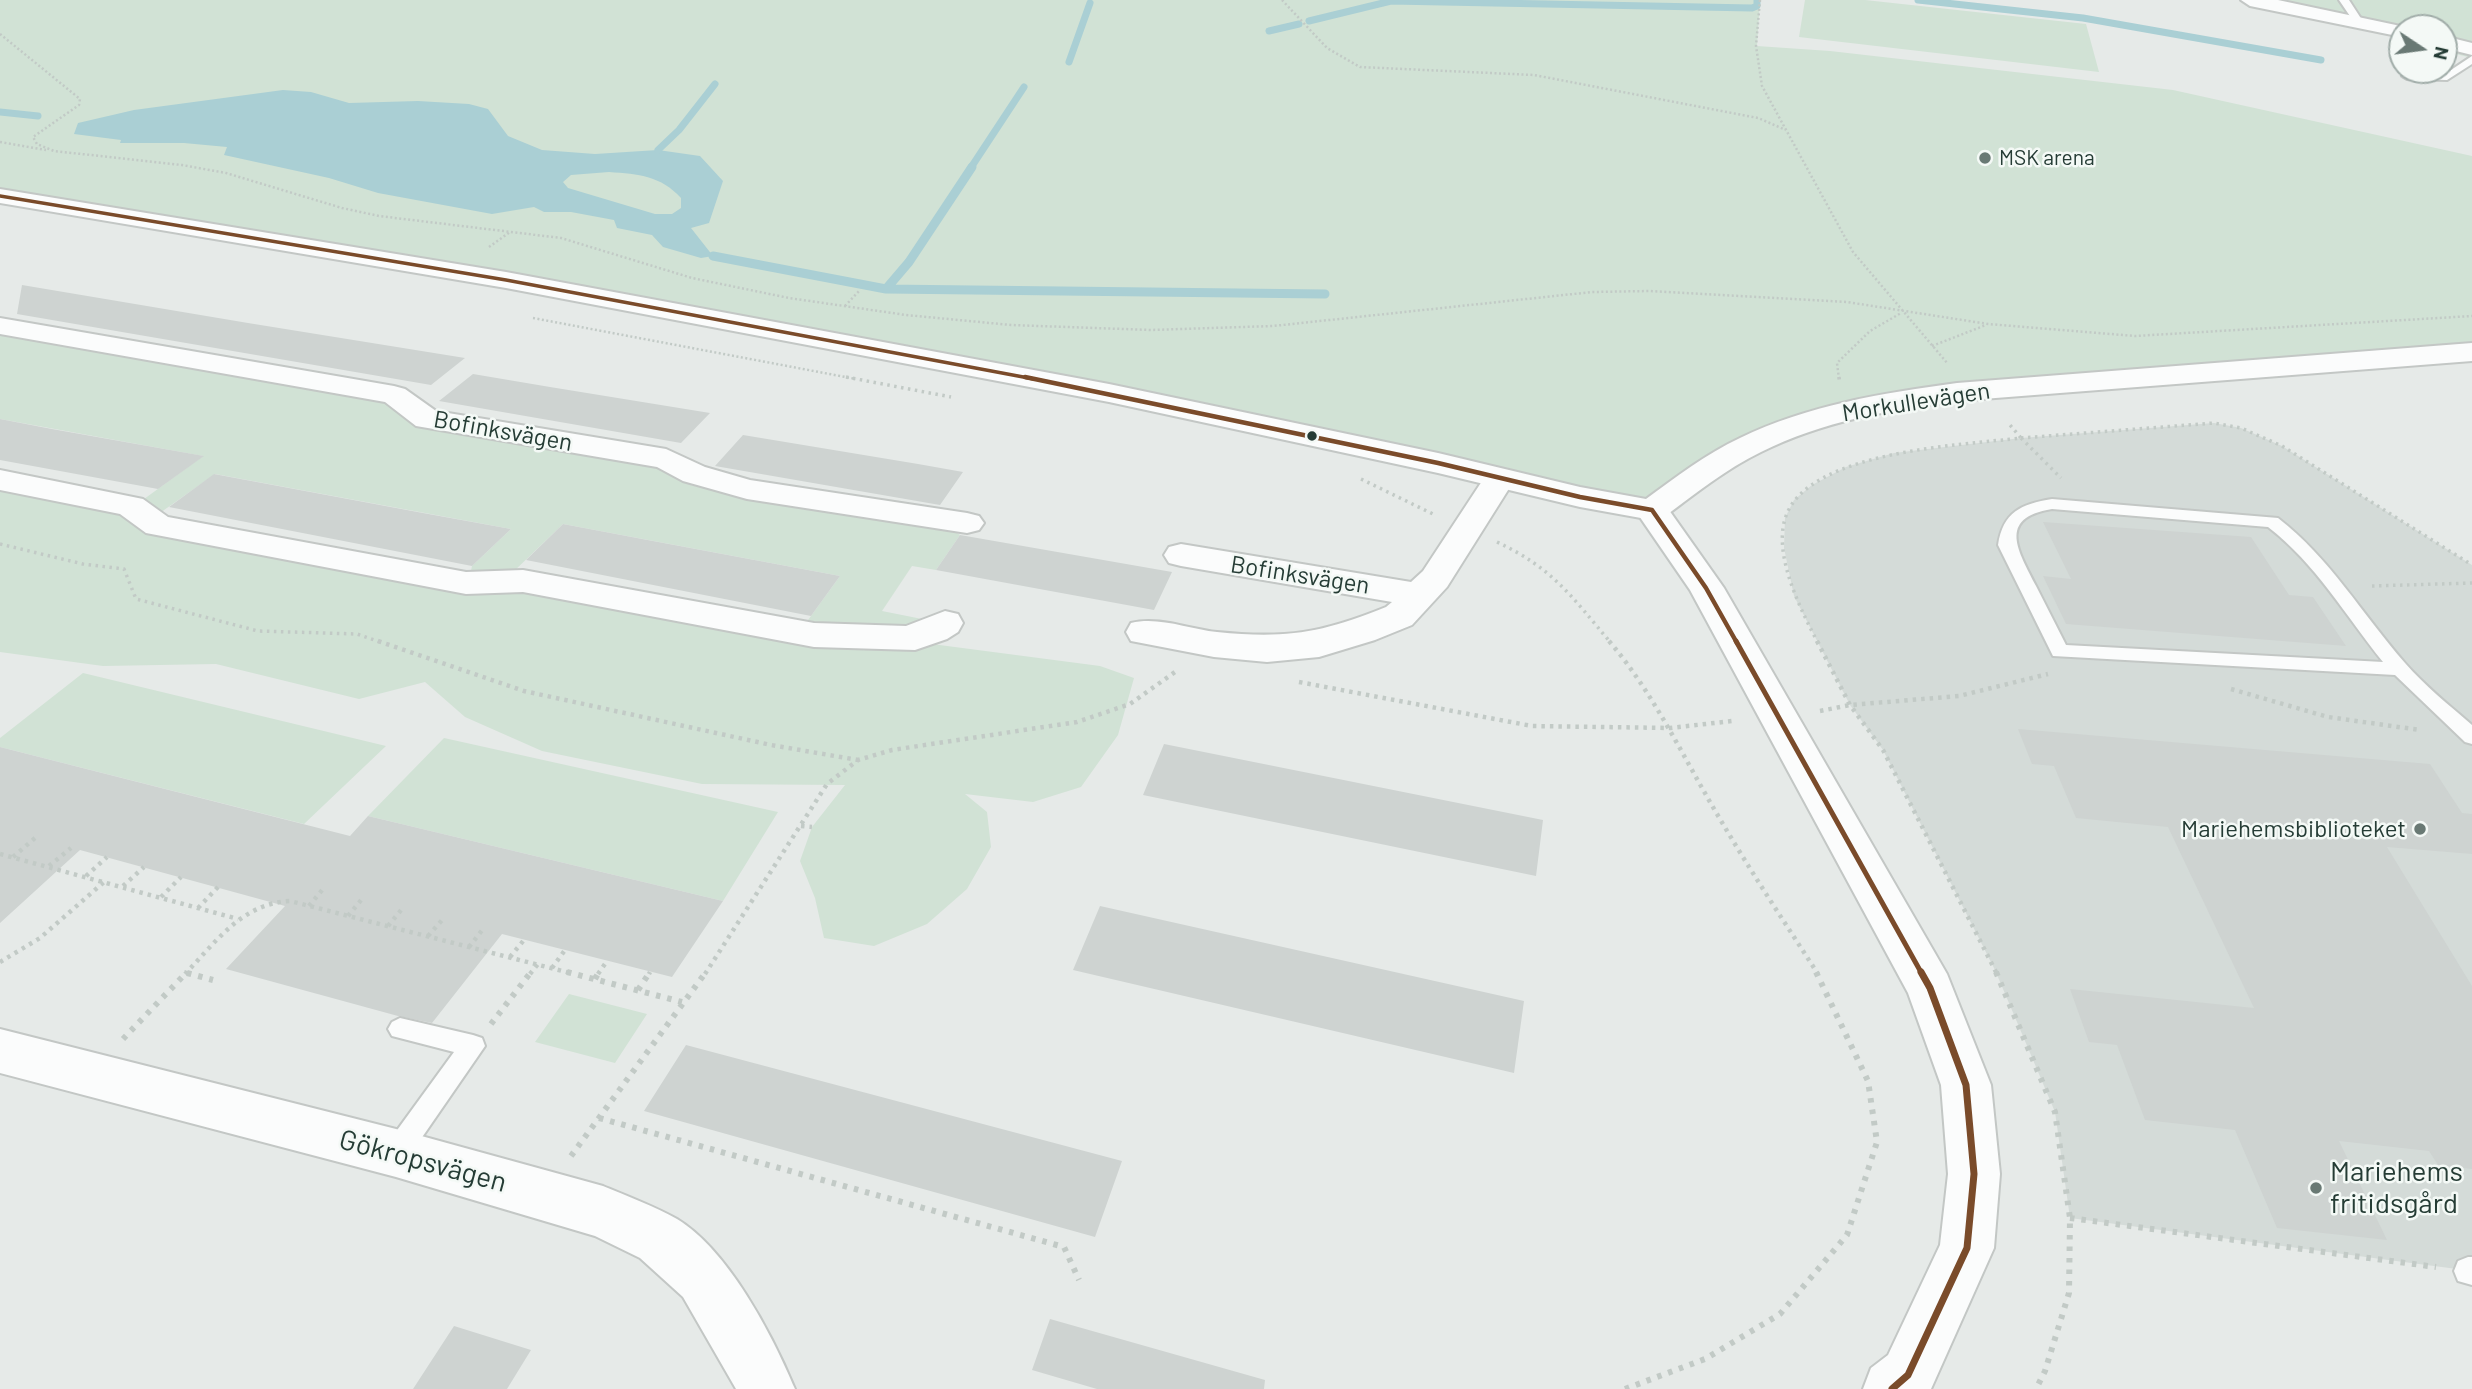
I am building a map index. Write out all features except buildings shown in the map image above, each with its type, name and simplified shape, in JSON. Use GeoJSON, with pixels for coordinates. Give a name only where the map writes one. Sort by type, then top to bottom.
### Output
{"type":"FeatureCollection","features":[{"type":"Feature","properties":{"kind":"street"},"geometry":{"type":"LineString","coordinates":[[2250,0],[2388,28]]}},
{"type":"Feature","properties":{"kind":"street"},"geometry":{"type":"LineString","coordinates":[[0,195],[506,280],[1109,393],[1580,497],[1652,510],[1706,588],[1930,988],[1966,1085],[1974,1174],[1968,1248],[1908,1375],[1892,1389]]}},
{"type":"Feature","properties":{"kind":"street","name":"Bofinksvägen"},"geometry":{"type":"LineString","coordinates":[[0,326],[394,396],[427,419],[666,459],[694,474],[747,489],[967,523]]}},
{"type":"Feature","properties":{"kind":"street","name":"Morkullevägen"},"geometry":{"type":"LineString","coordinates":[[1652,510],[1749,445],[1824,416],[1897,400],[1956,392],[2472,352]]}},
{"type":"Feature","properties":{"kind":"street","name":"Bofinksvägen"},"geometry":{"type":"LineString","coordinates":[[1144,632],[1214,644],[1267,649],[1319,644],[1362,631],[1399,615],[1435,579],[1499,479]]}},
{"type":"Feature","properties":{"kind":"street"},"geometry":{"type":"LineString","coordinates":[[0,480],[131,506],[158,526],[466,583],[523,581],[814,635],[863,635],[905,640],[930,634],[945,623]]}},
{"type":"Feature","properties":{"kind":"street","name":"Bofinksvägen"},"geometry":{"type":"LineString","coordinates":[[1181,555],[1419,595]]}},
{"type":"Feature","properties":{"kind":"street","name":"Gökropsvägen"},"geometry":{"type":"LineString","coordinates":[[0,1051],[396,1153],[604,1212],[659,1239],[702,1278],[750,1355],[766,1389]]}},
{"type":"Feature","properties":{"kind":"lane"},"geometry":{"type":"LineString","coordinates":[[2344,0],[2357,20]]}},
{"type":"Feature","properties":{"kind":"lane"},"geometry":{"type":"LineString","coordinates":[[2399,669],[2060,651],[2007,545],[2009,527],[2018,515],[2032,507],[2052,504],[2273,522],[2285,531],[2336,586],[2399,669],[2471,736]]}},
{"type":"Feature","properties":{"kind":"lane"},"geometry":{"type":"LineString","coordinates":[[396,1153],[473,1046],[400,1029]]}},
{"type":"Feature","properties":{"kind":"path"},"geometry":{"type":"LineString","coordinates":[[1282,0],[1333,54],[1346,63],[1360,67],[1461,70],[1548,77],[1758,118],[1786,130]]}},
{"type":"Feature","properties":{"kind":"path"},"geometry":{"type":"LineString","coordinates":[[1760,0],[1756,46],[1762,86],[1853,252],[1902,313],[1954,370]]}},
{"type":"Feature","properties":{"kind":"path"},"geometry":{"type":"LineString","coordinates":[[0,34],[80,99],[79,105],[73,111],[33,137],[37,144],[54,151]]}},
{"type":"Feature","properties":{"kind":"path"},"geometry":{"type":"LineString","coordinates":[[0,142],[226,173],[331,205],[379,216],[561,238],[692,278],[777,296],[1011,325],[1151,330],[1273,326],[1592,292],[1711,293],[1847,302],[1902,313],[1988,324],[2135,336],[2472,316]]}},
{"type":"Feature","properties":{"kind":"path"},"geometry":{"type":"LineString","coordinates":[[845,306],[860,290]]}},
{"type":"Feature","properties":{"kind":"path"},"geometry":{"type":"LineString","coordinates":[[1856,409],[1841,387],[1837,362],[1870,331],[1902,313]]}},
{"type":"Feature","properties":{"kind":"path"},"geometry":{"type":"LineString","coordinates":[[1931,346],[1988,324]]}},
{"type":"Feature","properties":{"kind":"path"},"geometry":{"type":"LineString","coordinates":[[2036,1389],[2045,1371],[2068,1293],[2070,1218],[2055,1112],[1995,970],[1883,750],[1850,705],[1794,596],[1784,548],[1785,518],[1794,500],[1812,485],[1846,467],[1894,453],[2021,438],[2214,423],[2241,428],[2282,446],[2472,565]]}},
{"type":"Feature","properties":{"kind":"path"},"geometry":{"type":"LineString","coordinates":[[2010,425],[2088,506]]}},
{"type":"Feature","properties":{"kind":"path"},"geometry":{"type":"LineString","coordinates":[[0,544],[83,564],[124,569],[136,599],[258,631],[357,634],[524,691],[771,745],[858,760]]}},
{"type":"Feature","properties":{"kind":"path"},"geometry":{"type":"LineString","coordinates":[[2336,586],[2472,583]]}},
{"type":"Feature","properties":{"kind":"path"},"geometry":{"type":"LineString","coordinates":[[1819,711],[1850,705],[1959,696],[2047,676],[2060,651]]}},
{"type":"Feature","properties":{"kind":"path"},"geometry":{"type":"LineString","coordinates":[[2190,658],[2217,685],[2268,701],[2328,717],[2471,736]]}},
{"type":"Feature","properties":{"kind":"path"},"geometry":{"type":"LineString","coordinates":[[544,1193],[682,1002],[714,963],[827,784],[858,760],[892,750],[1077,722],[1130,704],[1166,676],[1185,668]]}},
{"type":"Feature","properties":{"kind":"path"},"geometry":{"type":"LineString","coordinates":[[1294,680],[1532,726],[1670,728],[1732,721]]}},
{"type":"Feature","properties":{"kind":"path"},"geometry":{"type":"LineString","coordinates":[[801,826],[813,827]]}},
{"type":"Feature","properties":{"kind":"path"},"geometry":{"type":"LineString","coordinates":[[13,857],[35,838]]}},
{"type":"Feature","properties":{"kind":"path"},"geometry":{"type":"LineString","coordinates":[[48,867],[71,848]]}},
{"type":"Feature","properties":{"kind":"path"},"geometry":{"type":"LineString","coordinates":[[0,853],[238,919]]}},
{"type":"Feature","properties":{"kind":"path"},"geometry":{"type":"LineString","coordinates":[[86,877],[107,857]]}},
{"type":"Feature","properties":{"kind":"path"},"geometry":{"type":"LineString","coordinates":[[122,887],[144,867]]}},
{"type":"Feature","properties":{"kind":"path"},"geometry":{"type":"LineString","coordinates":[[160,897],[181,877]]}},
{"type":"Feature","properties":{"kind":"path"},"geometry":{"type":"LineString","coordinates":[[0,962],[40,938],[104,882]]}},
{"type":"Feature","properties":{"kind":"path"},"geometry":{"type":"LineString","coordinates":[[198,908],[218,887]]}},
{"type":"Feature","properties":{"kind":"path"},"geometry":{"type":"LineString","coordinates":[[309,906],[323,890]]}},
{"type":"Feature","properties":{"kind":"path"},"geometry":{"type":"LineString","coordinates":[[348,916],[362,899]]}},
{"type":"Feature","properties":{"kind":"path"},"geometry":{"type":"LineString","coordinates":[[91,1073],[238,919],[257,906],[272,901],[290,901],[682,1002]]}},
{"type":"Feature","properties":{"kind":"path"},"geometry":{"type":"LineString","coordinates":[[388,926],[402,909]]}},
{"type":"Feature","properties":{"kind":"path"},"geometry":{"type":"LineString","coordinates":[[428,936],[443,919]]}},
{"type":"Feature","properties":{"kind":"path"},"geometry":{"type":"LineString","coordinates":[[469,947],[483,929]]}},
{"type":"Feature","properties":{"kind":"path"},"geometry":{"type":"LineString","coordinates":[[510,957],[524,940]]}},
{"type":"Feature","properties":{"kind":"path"},"geometry":{"type":"LineString","coordinates":[[552,968],[565,950]]}},
{"type":"Feature","properties":{"kind":"path"},"geometry":{"type":"LineString","coordinates":[[595,979],[607,961]]}},
{"type":"Feature","properties":{"kind":"path"},"geometry":{"type":"LineString","coordinates":[[473,1046],[538,964]]}},
{"type":"Feature","properties":{"kind":"path"},"geometry":{"type":"LineString","coordinates":[[638,990],[650,972]]}},
{"type":"Feature","properties":{"kind":"path"},"geometry":{"type":"LineString","coordinates":[[186,973],[213,980]]}},
{"type":"Feature","properties":{"kind":"path"},"geometry":{"type":"LineString","coordinates":[[599,1118],[1064,1247],[1079,1280]]}},
{"type":"Feature","properties":{"kind":"path"},"geometry":{"type":"LineString","coordinates":[[2070,1218],[2470,1271]]}},
{"type":"Feature","properties":{"kind":"shaded area"},"geometry":{"type":"Polygon","coordinates":[[[2214,423],[2241,428],[2282,446],[2472,565],[2472,1271],[2070,1218],[2055,1112],[1995,970],[1883,750],[1850,705],[1794,596],[1784,548],[1785,518],[1794,500],[1812,485],[1846,467],[1894,453],[2021,438],[2214,423]]]}},
{"type":"Feature","properties":{"kind":"green space"},"geometry":{"type":"Polygon","coordinates":[[[0,0],[1760,0],[1757,46],[1830,51],[2173,90],[2472,156],[2472,352],[1957,392],[1824,416],[1652,510],[1109,393],[0,196],[0,0]]]}},
{"type":"Feature","properties":{"kind":"green space"},"geometry":{"type":"Polygon","coordinates":[[[1805,0],[1865,0],[2086,24],[2099,72],[1799,37],[1805,0]]]}},
{"type":"Feature","properties":{"kind":"green space"},"geometry":{"type":"Polygon","coordinates":[[[2259,0],[2472,0],[2472,58],[2458,54],[2458,14],[2388,14],[2388,35],[2259,0]]]}},
{"type":"Feature","properties":{"kind":"green space"},"geometry":{"type":"Polygon","coordinates":[[[0,332],[371,396],[407,415],[638,459],[691,485],[712,490],[954,531],[960,535],[936,570],[912,566],[882,611],[937,622],[934,627],[803,627],[840,576],[563,524],[511,574],[470,576],[472,566],[511,529],[215,474],[157,515],[140,502],[203,456],[0,419],[0,332]]]}},
{"type":"Feature","properties":{"kind":"green space"},"geometry":{"type":"Polygon","coordinates":[[[0,480],[131,506],[159,526],[863,635],[1100,666],[1134,678],[1118,735],[1081,787],[1033,802],[965,794],[987,812],[991,847],[967,889],[927,924],[874,946],[824,938],[815,898],[800,861],[812,827],[845,785],[702,784],[542,751],[465,717],[425,682],[359,699],[216,664],[103,666],[0,652],[0,480]]]}},
{"type":"Feature","properties":{"kind":"green space"},"geometry":{"type":"Polygon","coordinates":[[[83,673],[386,746],[304,824],[0,747],[0,738],[83,673]]]}},
{"type":"Feature","properties":{"kind":"green space"},"geometry":{"type":"Polygon","coordinates":[[[444,738],[778,812],[723,901],[368,816],[444,738]]]}},
{"type":"Feature","properties":{"kind":"green space"},"geometry":{"type":"Polygon","coordinates":[[[569,994],[647,1014],[615,1063],[535,1042],[569,994]]]}},
{"type":"Feature","properties":{"kind":"water"},"geometry":{"type":"Polygon","coordinates":[[[283,90],[311,92],[349,103],[418,101],[469,104],[488,109],[508,136],[542,150],[595,154],[658,150],[700,156],[723,181],[709,223],[691,228],[713,256],[701,258],[663,247],[652,235],[617,228],[614,220],[571,212],[544,212],[534,207],[492,214],[378,193],[329,178],[224,155],[227,147],[184,143],[120,143],[121,140],[74,134],[78,123],[134,110],[283,90]],[[609,172],[571,175],[563,182],[568,188],[655,214],[672,214],[681,208],[681,198],[666,185],[649,177],[609,172]]]}},
{"type":"Feature","properties":{"kind":"waterway"},"geometry":{"type":"LineString","coordinates":[[1309,21],[1391,1],[1752,8],[1757,6],[1757,0]]}},
{"type":"Feature","properties":{"kind":"waterway"},"geometry":{"type":"LineString","coordinates":[[1918,0],[2083,18],[2321,60]]}},
{"type":"Feature","properties":{"kind":"waterway"},"geometry":{"type":"LineString","coordinates":[[1069,62],[1090,3]]}},
{"type":"Feature","properties":{"kind":"waterway"},"geometry":{"type":"LineString","coordinates":[[1269,31],[1299,24]]}},
{"type":"Feature","properties":{"kind":"waterway"},"geometry":{"type":"LineString","coordinates":[[658,150],[679,130],[715,84]]}},
{"type":"Feature","properties":{"kind":"waterway"},"geometry":{"type":"LineString","coordinates":[[970,169],[1024,87]]}},
{"type":"Feature","properties":{"kind":"waterway"},"geometry":{"type":"LineString","coordinates":[[0,112],[38,116]]}},
{"type":"Feature","properties":{"kind":"waterway"},"geometry":{"type":"LineString","coordinates":[[886,289],[909,262],[972,167]]}},
{"type":"Feature","properties":{"kind":"waterway"},"geometry":{"type":"LineString","coordinates":[[713,256],[886,289]]}},
{"type":"Feature","properties":{"kind":"waterway"},"geometry":{"type":"LineString","coordinates":[[886,289],[1325,294]]}},
{"type":"Feature","properties":{"kind":"transit line"},"geometry":{"type":"LineString","coordinates":[[0,196],[506,280],[1109,393],[1438,463],[1580,497],[1652,510],[1706,588],[1930,988],[1966,1085],[1974,1174],[1967,1248],[1908,1375],[1892,1389]]}},
{"type":"Feature","properties":{"kind":"place","name":"MSK arena"},"geometry":{"type":"Point","coordinates":[1985,158]}},
{"type":"Feature","properties":{"kind":"place","name":"Mariehemsbiblioteket"},"geometry":{"type":"Point","coordinates":[2420,829]}},
{"type":"Feature","properties":{"kind":"place","name":"Mariehems fritidsgård"},"geometry":{"type":"Point","coordinates":[2316,1188]}}]}
